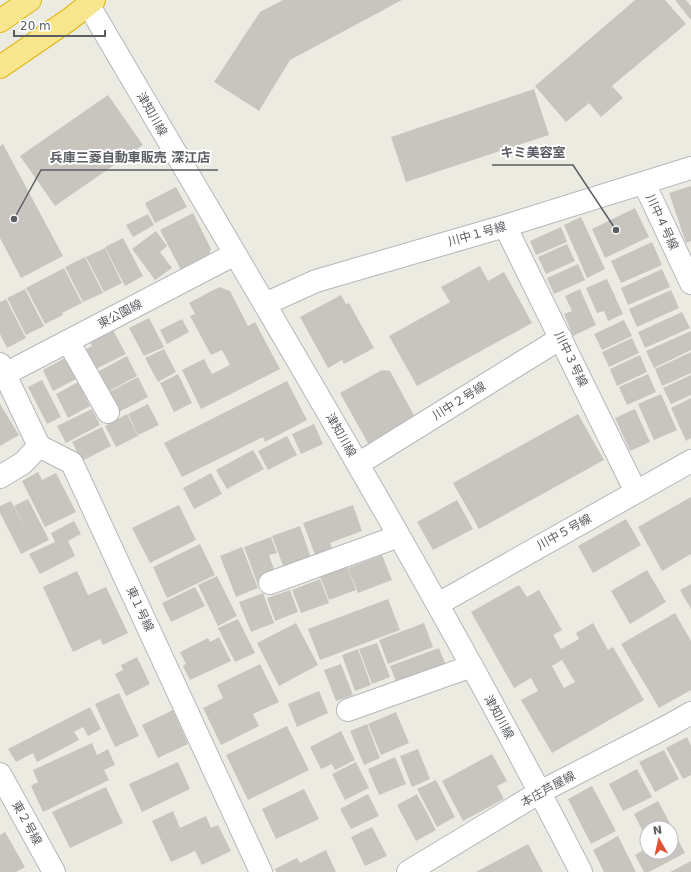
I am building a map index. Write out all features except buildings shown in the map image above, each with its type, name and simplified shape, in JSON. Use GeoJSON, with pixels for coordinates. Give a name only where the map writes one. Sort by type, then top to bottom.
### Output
{"type":"FeatureCollection","features":[{"type":"Feature","properties":{"kind":"highway"},"geometry":{"type":"LineString","coordinates":[[0,21],[30,0]]}},
{"type":"Feature","properties":{"kind":"highway"},"geometry":{"type":"LineString","coordinates":[[0,67],[70,19],[91,2]]}},
{"type":"Feature","properties":{"kind":"street","name":"津知川線"},"geometry":{"type":"LineString","coordinates":[[91,2],[234,254],[265,304],[438,604],[540,792],[581,872]]}},
{"type":"Feature","properties":{"kind":"street","name":"川中１号線"},"geometry":{"type":"LineString","coordinates":[[265,304],[316,281],[505,226],[691,168]]}},
{"type":"Feature","properties":{"kind":"street","name":"川中４号線"},"geometry":{"type":"LineString","coordinates":[[644,183],[691,284]]}},
{"type":"Feature","properties":{"kind":"street","name":"川中３号線"},"geometry":{"type":"LineString","coordinates":[[505,226],[636,492]]}},
{"type":"Feature","properties":{"kind":"street","name":"東公園線"},"geometry":{"type":"LineString","coordinates":[[2,369],[68,341],[234,254]]}},
{"type":"Feature","properties":{"kind":"street","name":"川中２号線"},"geometry":{"type":"LineString","coordinates":[[358,464],[561,338]]}},
{"type":"Feature","properties":{"kind":"street"},"geometry":{"type":"LineString","coordinates":[[68,341],[108,412]]}},
{"type":"Feature","properties":{"kind":"street"},"geometry":{"type":"LineString","coordinates":[[0,477],[23,464],[39,446],[2,369]]}},
{"type":"Feature","properties":{"kind":"street","name":"東１号線"},"geometry":{"type":"LineString","coordinates":[[39,446],[72,463],[261,872]]}},
{"type":"Feature","properties":{"kind":"street","name":"川中５号線"},"geometry":{"type":"LineString","coordinates":[[438,604],[691,461]]}},
{"type":"Feature","properties":{"kind":"street"},"geometry":{"type":"LineString","coordinates":[[270,583],[399,536]]}},
{"type":"Feature","properties":{"kind":"street"},"geometry":{"type":"LineString","coordinates":[[348,710],[472,666]]}},
{"type":"Feature","properties":{"kind":"street","name":"本庄芦屋線"},"geometry":{"type":"LineString","coordinates":[[408,872],[540,792],[670,726],[691,712]]}},
{"type":"Feature","properties":{"kind":"street","name":"東２号線"},"geometry":{"type":"LineString","coordinates":[[0,774],[54,872]]}},
{"type":"Feature","properties":{"kind":"place","name":"兵庫三菱自動車販売 深江店"},"geometry":{"type":"Point","coordinates":[14,219]}},
{"type":"Feature","properties":{"kind":"place","name":"キミ美容室"},"geometry":{"type":"Point","coordinates":[616,230]}}]}
